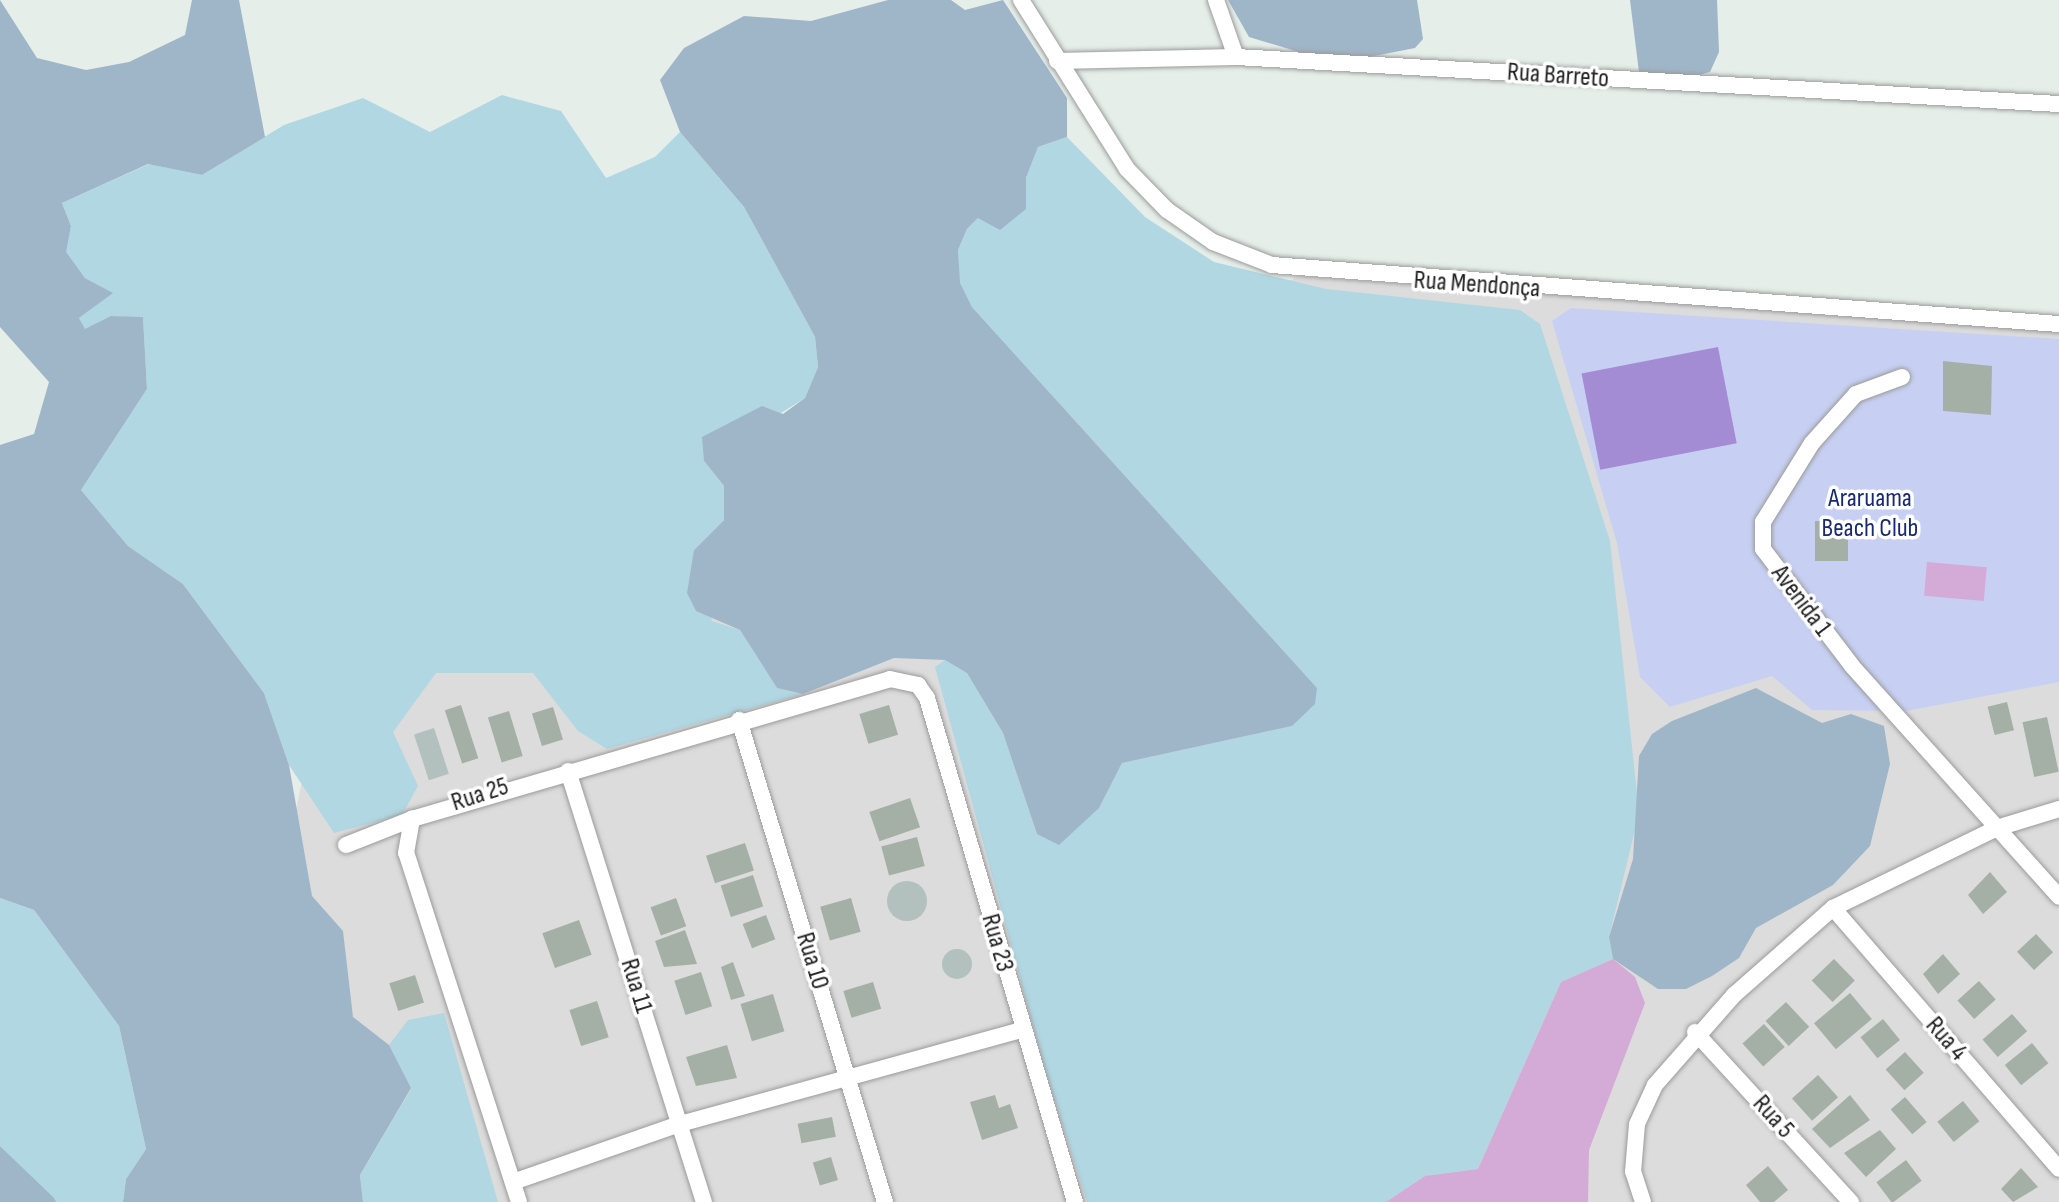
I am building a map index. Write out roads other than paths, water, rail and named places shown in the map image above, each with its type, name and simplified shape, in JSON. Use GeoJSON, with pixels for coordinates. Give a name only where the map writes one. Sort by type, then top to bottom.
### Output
{"type":"FeatureCollection","features":[{"type":"Feature","properties":{"kind":"street","name":"Rua Mendonça"},"geometry":{"type":"LineString","coordinates":[[1021,0],[1127,169],[1167,210],[1213,242],[1272,265],[2059,324]]}},
{"type":"Feature","properties":{"kind":"street"},"geometry":{"type":"LineString","coordinates":[[1216,0],[1236,57]]}},
{"type":"Feature","properties":{"kind":"street","name":"Rua Barreto"},"geometry":{"type":"LineString","coordinates":[[1057,61],[1236,57],[2059,104]]}},
{"type":"Feature","properties":{"kind":"street","name":"Avenida 1"},"geometry":{"type":"LineString","coordinates":[[1902,377],[1856,394],[1812,443],[1763,522],[1763,549],[1852,666],[2059,897]]}},
{"type":"Feature","properties":{"kind":"street","name":"Rua 25"},"geometry":{"type":"LineString","coordinates":[[346,845],[412,819],[739,720],[890,679],[918,685]]}},
{"type":"Feature","properties":{"kind":"street","name":"Rua 23"},"geometry":{"type":"LineString","coordinates":[[918,685],[1075,1202]]}},
{"type":"Feature","properties":{"kind":"street","name":"Rua 10"},"geometry":{"type":"LineString","coordinates":[[739,720],[885,1202]]}},
{"type":"Feature","properties":{"kind":"street","name":"Rua 11"},"geometry":{"type":"LineString","coordinates":[[568,771],[704,1202]]}},
{"type":"Feature","properties":{"kind":"street"},"geometry":{"type":"LineString","coordinates":[[1643,1202],[1633,1172],[1637,1124],[1655,1085],[1695,1032],[1833,908],[1997,828],[2059,809]]}},
{"type":"Feature","properties":{"kind":"street"},"geometry":{"type":"LineString","coordinates":[[412,819],[406,853],[519,1202]]}},
{"type":"Feature","properties":{"kind":"street","name":"Rua 4"},"geometry":{"type":"LineString","coordinates":[[1833,908],[2059,1169]]}},
{"type":"Feature","properties":{"kind":"street"},"geometry":{"type":"LineString","coordinates":[[513,1182],[680,1124],[1021,1030]]}},
{"type":"Feature","properties":{"kind":"street","name":"Rua 5"},"geometry":{"type":"LineString","coordinates":[[1695,1032],[1851,1202]]}},
{"type":"Feature","properties":{"kind":"park label","name":"Araruama Beach Club"},"geometry":{"type":"Point","coordinates":[1870,514]}}]}
